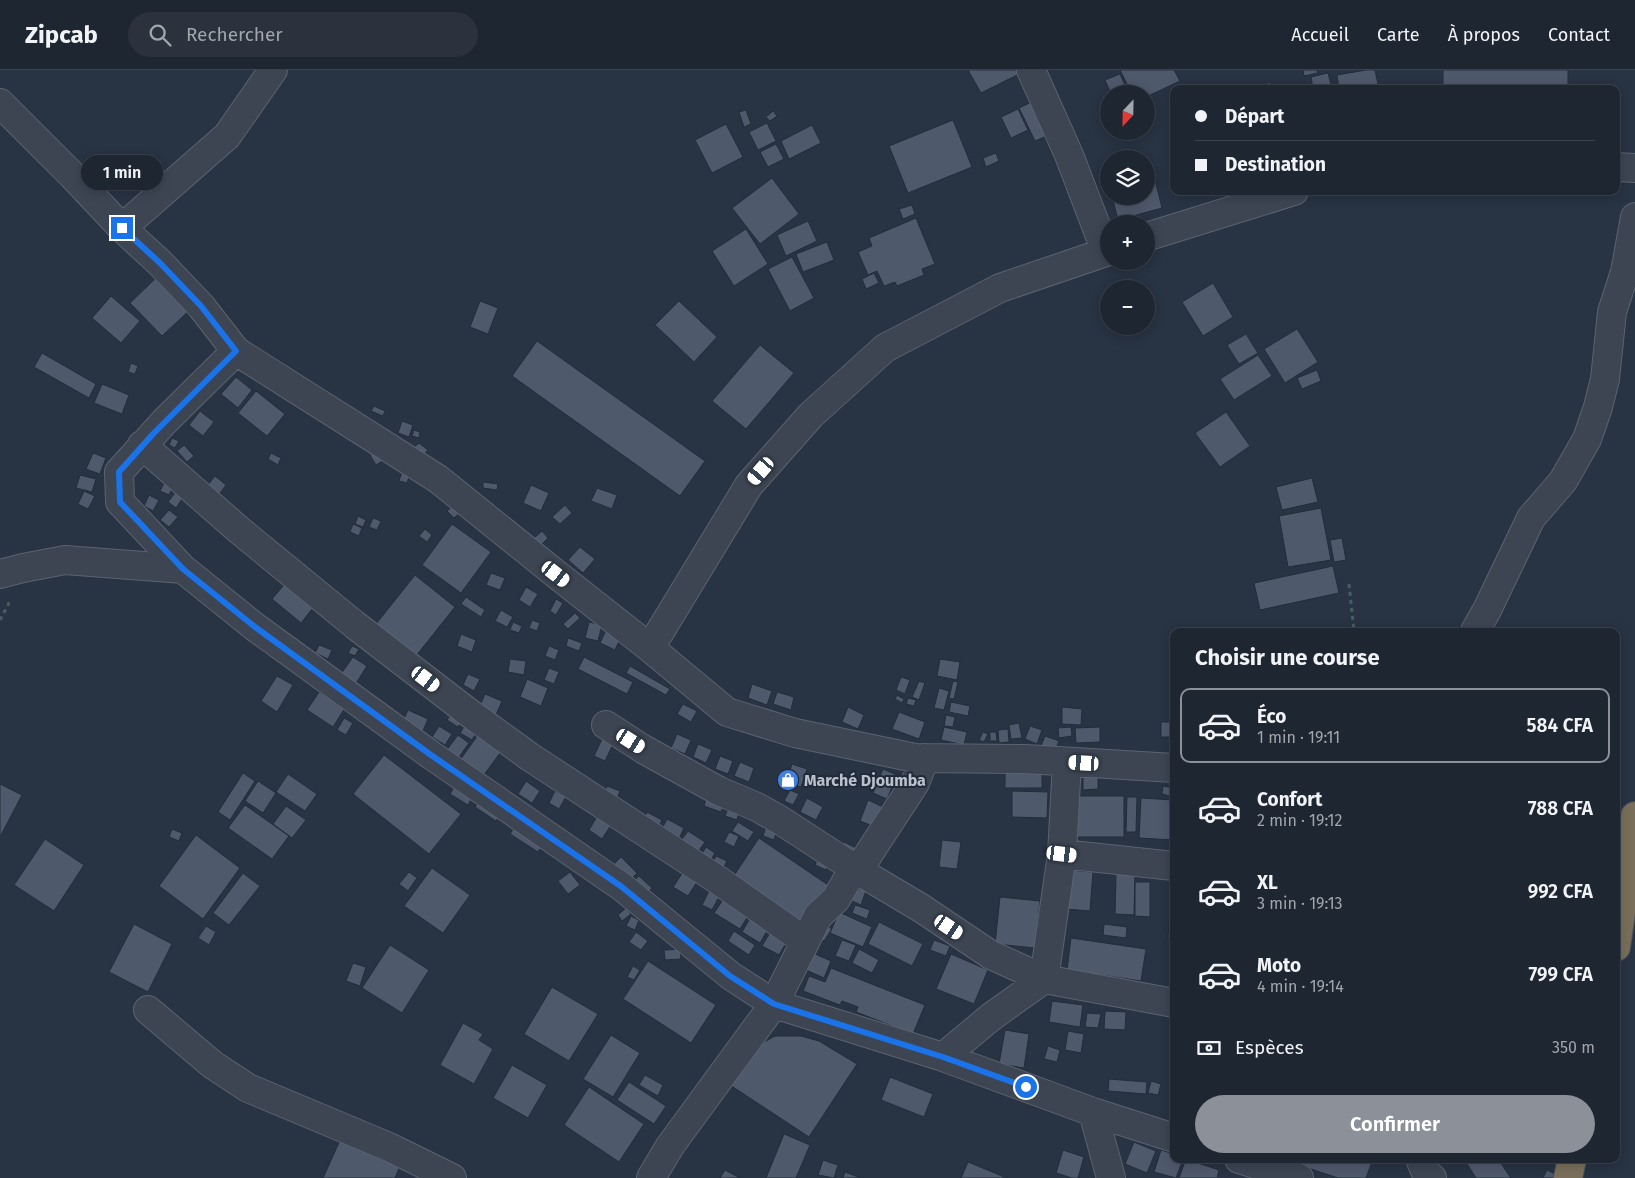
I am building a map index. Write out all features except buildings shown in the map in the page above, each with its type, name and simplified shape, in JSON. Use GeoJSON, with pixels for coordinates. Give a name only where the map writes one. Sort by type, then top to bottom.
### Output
{"type":"FeatureCollection","features":[{"type":"Feature","properties":{"kind":"highway"},"geometry":{"type":"LineString","coordinates":[[1620,919],[1635,816]]}},
{"type":"Feature","properties":{"kind":"highway"},"geometry":{"type":"LineString","coordinates":[[1568,1178],[1571,1163]]}},
{"type":"Feature","properties":{"kind":"street"},"geometry":{"type":"LineString","coordinates":[[122,228],[227,136],[273,70]]}},
{"type":"Feature","properties":{"kind":"street"},"geometry":{"type":"LineString","coordinates":[[1031,70],[1069,155],[1100,234]]}},
{"type":"Feature","properties":{"kind":"street"},"geometry":{"type":"LineString","coordinates":[[0,103],[122,228],[160,263],[194,299],[236,351],[438,479],[727,712],[795,733],[915,758],[1025,759],[1170,768]]}},
{"type":"Feature","properties":{"kind":"street"},"geometry":{"type":"LineString","coordinates":[[1620,167],[1635,168]]}},
{"type":"Feature","properties":{"kind":"street"},"geometry":{"type":"LineString","coordinates":[[1155,234],[1281,195]]}},
{"type":"Feature","properties":{"kind":"street"},"geometry":{"type":"LineString","coordinates":[[1477,628],[1531,518],[1563,481],[1587,439],[1605,379],[1612,312],[1625,272],[1635,217]]}},
{"type":"Feature","properties":{"kind":"street"},"geometry":{"type":"LineString","coordinates":[[650,648],[749,485],[811,415],[885,348],[1000,288],[1100,254]]}},
{"type":"Feature","properties":{"kind":"street"},"geometry":{"type":"LineString","coordinates":[[236,351],[142,445],[119,472],[120,502],[183,569],[255,627],[383,720],[622,887],[730,976],[774,1004],[943,1057],[1093,1112],[1170,1137]]}},
{"type":"Feature","properties":{"kind":"street"},"geometry":{"type":"LineString","coordinates":[[142,445],[246,536],[355,625],[468,712],[530,757],[718,880],[804,941]]}},
{"type":"Feature","properties":{"kind":"street"},"geometry":{"type":"LineString","coordinates":[[0,574],[65,560],[183,569]]}},
{"type":"Feature","properties":{"kind":"street"},"geometry":{"type":"LineString","coordinates":[[606,725],[643,749],[711,786],[780,820],[857,870],[921,908],[992,955],[1044,980],[1170,1002]]}},
{"type":"Feature","properties":{"kind":"street"},"geometry":{"type":"LineString","coordinates":[[651,1178],[670,1146],[774,1004],[818,916],[836,900],[847,880],[857,870],[915,783],[925,758]]}},
{"type":"Feature","properties":{"kind":"street"},"geometry":{"type":"LineString","coordinates":[[943,1057],[991,1017],[1044,980],[1062,854],[1067,762]]}},
{"type":"Feature","properties":{"kind":"street"},"geometry":{"type":"LineString","coordinates":[[1062,854],[1170,866]]}},
{"type":"Feature","properties":{"kind":"street"},"geometry":{"type":"LineString","coordinates":[[148,1010],[213,1065],[248,1088],[389,1147],[452,1178]]}},
{"type":"Feature","properties":{"kind":"street"},"geometry":{"type":"LineString","coordinates":[[1093,1112],[1112,1178]]}},
{"type":"Feature","properties":{"kind":"street"},"geometry":{"type":"LineString","coordinates":[[1252,1163],[1299,1178]]}},
{"type":"Feature","properties":{"kind":"street"},"geometry":{"type":"LineString","coordinates":[[1422,1163],[1426,1173],[1432,1178]]}},
{"type":"Feature","properties":{"kind":"path"},"geometry":{"type":"LineString","coordinates":[[1349,584],[1354,628]]}},
{"type":"Feature","properties":{"kind":"place","name":"Marché Djoumba"},"geometry":{"type":"Point","coordinates":[788,780]}},
{"type":"Feature","properties":{"kind":"route"},"geometry":{"type":"LineString","coordinates":[[122,228],[160,263],[201,306],[236,351],[142,445],[119,472],[120,502],[183,569],[255,627],[431,755],[622,887],[730,976],[774,1004],[943,1057],[1026,1087]]}}]}
